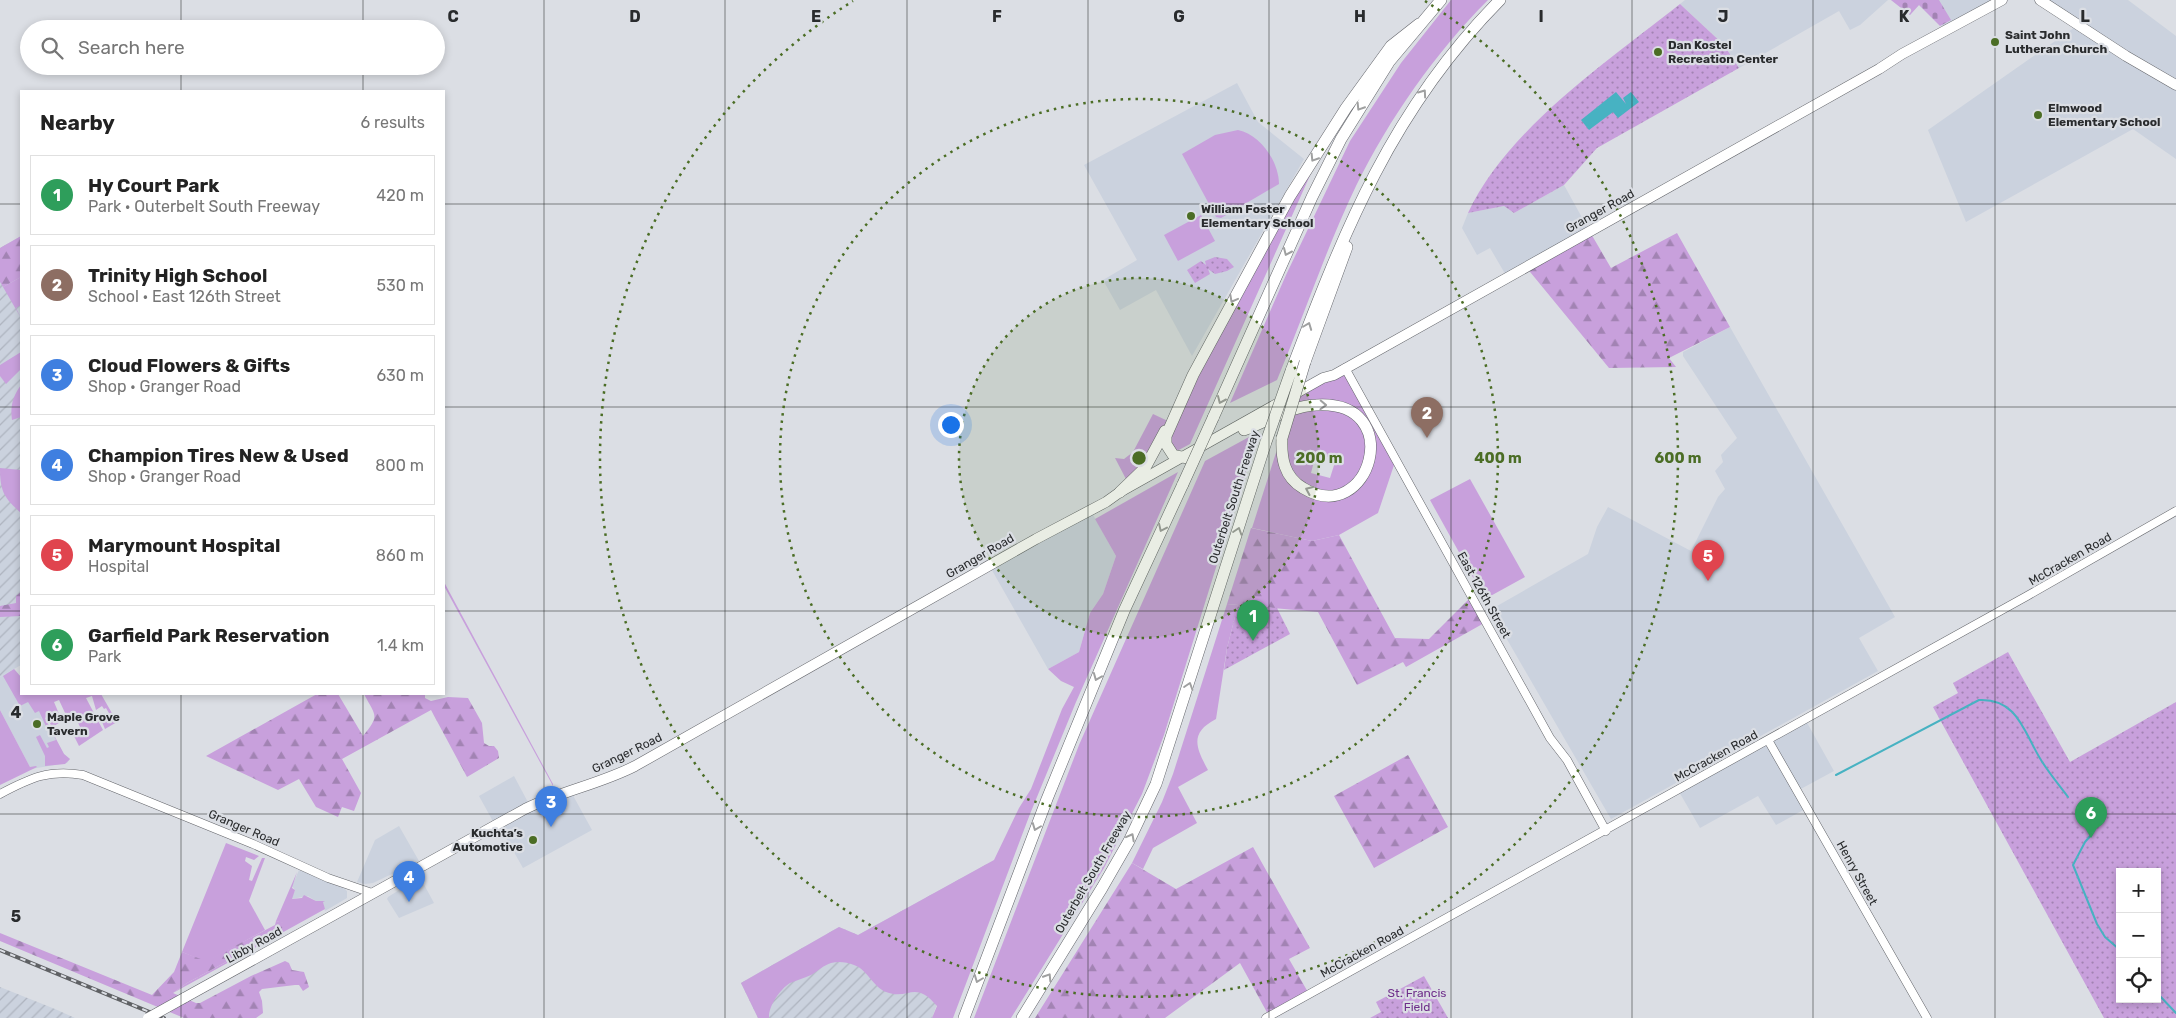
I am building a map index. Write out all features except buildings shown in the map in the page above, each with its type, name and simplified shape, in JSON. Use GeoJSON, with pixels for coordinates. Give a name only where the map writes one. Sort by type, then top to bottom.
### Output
{"type":"FeatureCollection","features":[{"type":"Feature","properties":{"kind":"highway"},"geometry":{"type":"LineString","coordinates":[[964,1018],[1047,799],[1124,611],[1312,197],[1341,139],[1384,70],[1419,24],[1441,0]]}},
{"type":"Feature","properties":{"kind":"highway","name":"Outerbelt South Freeway"},"geometry":{"type":"LineString","coordinates":[[1022,1018],[1107,880],[1153,792],[1188,689],[1266,442],[1326,277],[1362,195],[1424,90],[1472,30],[1500,0]]}},
{"type":"Feature","properties":{"kind":"highway"},"geometry":{"type":"LineString","coordinates":[[1120,492],[1140,474],[1150,461],[1272,226],[1326,138],[1392,46],[1419,24]]}},
{"type":"Feature","properties":{"kind":"highway"},"geometry":{"type":"LineString","coordinates":[[1244,430],[1307,406],[1339,407],[1359,419],[1368,432],[1371,448],[1369,465],[1361,478],[1348,490],[1334,494],[1312,493],[1297,484],[1287,473],[1282,458],[1282,438],[1306,362],[1341,264],[1362,195]]}},
{"type":"Feature","properties":{"kind":"highway"},"geometry":{"type":"LineString","coordinates":[[1181,401],[1166,440],[1170,452],[1186,459]]}},
{"type":"Feature","properties":{"kind":"main road","name":"Granger Road"},"geometry":{"type":"LineString","coordinates":[[1106,502],[1120,498],[1323,378],[1345,368],[1879,69],[1902,54],[2002,0]]}},
{"type":"Feature","properties":{"kind":"main road"},"geometry":{"type":"LineString","coordinates":[[2040,0],[2126,56],[2176,85]]}},
{"type":"Feature","properties":{"kind":"main road","name":"Granger Road"},"geometry":{"type":"LineString","coordinates":[[372,893],[528,807],[562,793],[602,781],[635,766],[1036,539],[1106,502],[1120,492],[1244,430],[1325,382],[1334,374]]}},
{"type":"Feature","properties":{"kind":"main road","name":"Libby Road"},"geometry":{"type":"LineString","coordinates":[[148,1018],[372,893]]}},
{"type":"Feature","properties":{"kind":"street","name":"East 126th Street"},"geometry":{"type":"LineString","coordinates":[[1345,368],[1550,738],[1567,760],[1606,831]]}},
{"type":"Feature","properties":{"kind":"street","name":"McCracken Road"},"geometry":{"type":"LineString","coordinates":[[1266,1018],[1606,831],[2176,511]]}},
{"type":"Feature","properties":{"kind":"street","name":"Henry Street"},"geometry":{"type":"LineString","coordinates":[[1768,740],[1927,1018]]}},
{"type":"Feature","properties":{"kind":"street","name":"Granger Road"},"geometry":{"type":"LineString","coordinates":[[0,794],[22,782],[43,774],[65,772],[83,775],[253,844],[328,878],[372,893]]}},
{"type":"Feature","properties":{"kind":"shaded area"},"geometry":{"type":"Polygon","coordinates":[[[1685,0],[1888,0],[1860,25],[1850,30],[1839,11],[1739,68],[1724,45],[1680,4],[1685,0]]]}},
{"type":"Feature","properties":{"kind":"shaded area"},"geometry":{"type":"Polygon","coordinates":[[[1891,0],[2001,0],[1946,29],[1919,5],[1910,15],[1891,0]]]}},
{"type":"Feature","properties":{"kind":"shaded area","name":"Elmwood Elementary School"},"geometry":{"type":"Polygon","coordinates":[[[2040,0],[2128,0],[2176,36],[2176,159],[2133,129],[1966,222],[1928,130],[2078,25],[2040,0]]]}},
{"type":"Feature","properties":{"kind":"shaded area","name":"William Foster Elementary School"},"geometry":{"type":"Polygon","coordinates":[[[1237,83],[1258,122],[1304,159],[1192,356],[1156,290],[1120,310],[1103,280],[1137,260],[1084,165],[1237,83]]]}},
{"type":"Feature","properties":{"kind":"shaded area"},"geometry":{"type":"Polygon","coordinates":[[[1564,185],[1590,232],[1507,277],[1490,248],[1477,255],[1462,228],[1468,213],[1504,206],[1514,213],[1564,185]]]}},
{"type":"Feature","properties":{"kind":"shaded area"},"geometry":{"type":"Polygon","coordinates":[[[20,237],[20,666],[0,677],[0,248],[20,237]]]}},
{"type":"Feature","properties":{"kind":"shaded area"},"geometry":{"type":"Polygon","coordinates":[[[1730,327],[1895,617],[1859,638],[1878,671],[1611,819],[1490,610],[1588,554],[1597,527],[1608,507],[1691,551],[1718,497],[1725,489],[1715,471],[1723,462],[1721,455],[1737,438],[1683,356],[1683,352],[1730,327]]]}},
{"type":"Feature","properties":{"kind":"shaded area"},"geometry":{"type":"Polygon","coordinates":[[[1091,511],[1116,556],[1103,594],[1090,613],[1079,652],[1048,669],[989,565],[1091,511]]]}},
{"type":"Feature","properties":{"kind":"shaded area"},"geometry":{"type":"Polygon","coordinates":[[[14,669],[20,676],[20,695],[31,695],[64,754],[70,759],[67,763],[31,769],[0,710],[0,677],[14,669]]]}},
{"type":"Feature","properties":{"kind":"shaded area"},"geometry":{"type":"Polygon","coordinates":[[[1805,719],[1834,771],[1797,791],[1807,808],[1776,825],[1758,796],[1700,828],[1678,790],[1805,719]]]}},
{"type":"Feature","properties":{"kind":"shaded area"},"geometry":{"type":"Polygon","coordinates":[[[514,776],[530,806],[570,790],[592,830],[523,868],[498,824],[495,825],[479,796],[514,776]]]}},
{"type":"Feature","properties":{"kind":"shaded area"},"geometry":{"type":"Polygon","coordinates":[[[399,826],[419,861],[373,883],[357,882],[375,840],[399,826]]]}},
{"type":"Feature","properties":{"kind":"shaded area"},"geometry":{"type":"Polygon","coordinates":[[[987,864],[932,1018],[758,1018],[741,983],[839,927],[858,935],[987,864]]]}},
{"type":"Feature","properties":{"kind":"shaded area"},"geometry":{"type":"Polygon","coordinates":[[[299,870],[343,888],[347,891],[347,898],[325,911],[323,902],[316,901],[308,896],[291,899],[295,890],[292,886],[299,870]]]}},
{"type":"Feature","properties":{"kind":"shaded area"},"geometry":{"type":"Polygon","coordinates":[[[420,877],[434,903],[399,918],[387,899],[388,897],[420,877]]]}},
{"type":"Feature","properties":{"kind":"shaded area"},"geometry":{"type":"Polygon","coordinates":[[[0,987],[55,1009],[75,1018],[0,1018],[0,987]]]}},
{"type":"Feature","properties":{"kind":"green space"},"geometry":{"type":"Polygon","coordinates":[[[1451,0],[1488,0],[1468,20],[1414,88],[1369,161],[1335,234],[1277,380],[1230,403],[1286,275],[1350,141],[1401,63],[1451,0]]]}},
{"type":"Feature","properties":{"kind":"green space"},"geometry":{"type":"Polygon","coordinates":[[[1891,0],[1939,0],[1951,20],[1940,26],[1919,5],[1910,15],[1891,0]]]}},
{"type":"Feature","properties":{"kind":"green space"},"geometry":{"type":"Polygon","coordinates":[[[1680,4],[1724,45],[1739,68],[1597,148],[1564,185],[1514,213],[1504,206],[1468,213],[1485,182],[1507,153],[1533,125],[1592,73],[1680,4]]]}},
{"type":"Feature","properties":{"kind":"green space"},"geometry":{"type":"Polygon","coordinates":[[[1238,130],[1254,137],[1261,143],[1276,167],[1279,184],[1221,218],[1216,217],[1182,154],[1215,135],[1238,130]]]}},
{"type":"Feature","properties":{"kind":"green space"},"geometry":{"type":"Polygon","coordinates":[[[1312,171],[1190,444],[1175,452],[1169,434],[1268,241],[1312,171]]]}},
{"type":"Feature","properties":{"kind":"green space"},"geometry":{"type":"Polygon","coordinates":[[[1201,215],[1215,241],[1178,261],[1164,235],[1201,215]]]}},
{"type":"Feature","properties":{"kind":"green space"},"geometry":{"type":"Polygon","coordinates":[[[1590,232],[1611,268],[1677,233],[1730,327],[1669,358],[1676,367],[1609,368],[1526,267],[1590,232]]]}},
{"type":"Feature","properties":{"kind":"green space"},"geometry":{"type":"Polygon","coordinates":[[[20,237],[20,278],[3,287],[0,282],[0,248],[20,237]]]}},
{"type":"Feature","properties":{"kind":"green space"},"geometry":{"type":"Polygon","coordinates":[[[1215,257],[1227,259],[1234,267],[1215,274],[1208,269],[1210,274],[1195,283],[1187,270],[1201,261],[1206,265],[1205,261],[1215,257]]]}},
{"type":"Feature","properties":{"kind":"green space"},"geometry":{"type":"Polygon","coordinates":[[[20,278],[20,306],[16,308],[20,316],[3,287],[20,278]]]}},
{"type":"Feature","properties":{"kind":"green space"},"geometry":{"type":"Polygon","coordinates":[[[20,353],[20,370],[6,384],[0,376],[0,365],[20,353]]]}},
{"type":"Feature","properties":{"kind":"green space"},"geometry":{"type":"Polygon","coordinates":[[[1345,368],[1396,459],[1378,513],[1339,535],[1312,541],[1252,528],[1295,393],[1345,368]],[[1316,454],[1311,473],[1330,478],[1336,459],[1316,454]]]}},
{"type":"Feature","properties":{"kind":"green space"},"geometry":{"type":"Polygon","coordinates":[[[20,387],[20,417],[12,420],[11,410],[20,387]]]}},
{"type":"Feature","properties":{"kind":"green space"},"geometry":{"type":"Polygon","coordinates":[[[1153,414],[1170,422],[1150,461],[1127,481],[1115,458],[1124,459],[1133,452],[1153,414]]]}},
{"type":"Feature","properties":{"kind":"green space"},"geometry":{"type":"Polygon","coordinates":[[[1249,437],[1254,445],[1164,735],[1142,794],[1104,868],[1011,1018],[974,1018],[1079,745],[1205,461],[1249,437]]]}},
{"type":"Feature","properties":{"kind":"green space"},"geometry":{"type":"Polygon","coordinates":[[[0,468],[20,470],[20,512],[4,494],[0,468]]]}},
{"type":"Feature","properties":{"kind":"green space"},"geometry":{"type":"Polygon","coordinates":[[[1178,472],[1076,702],[1030,814],[953,1018],[932,1018],[937,1006],[923,994],[917,992],[894,994],[886,992],[881,990],[859,967],[848,963],[834,962],[811,975],[790,983],[782,989],[775,999],[770,1009],[769,1018],[758,1018],[741,983],[839,927],[858,935],[994,860],[1019,808],[1031,789],[1062,709],[1074,687],[1061,681],[1048,669],[1079,652],[1090,613],[1103,594],[1116,556],[1095,519],[1178,472]]]}},
{"type":"Feature","properties":{"kind":"green space"},"geometry":{"type":"Polygon","coordinates":[[[1470,479],[1525,577],[1485,599],[1430,500],[1470,479]]]}},
{"type":"Feature","properties":{"kind":"green space"},"geometry":{"type":"Polygon","coordinates":[[[1251,528],[1312,541],[1339,535],[1395,638],[1429,639],[1472,596],[1486,622],[1406,667],[1403,662],[1357,685],[1318,612],[1227,604],[1251,528]]]}},
{"type":"Feature","properties":{"kind":"green space"},"geometry":{"type":"Polygon","coordinates":[[[445,584],[553,784],[553,786],[445,588],[445,584]]]}},
{"type":"Feature","properties":{"kind":"green space"},"geometry":{"type":"Polygon","coordinates":[[[20,593],[20,616],[0,617],[0,606],[16,603],[16,596],[20,593]]]}},
{"type":"Feature","properties":{"kind":"green space"},"geometry":{"type":"Polygon","coordinates":[[[1227,604],[1238,605],[1227,648],[1216,719],[1207,724],[1198,735],[1197,741],[1200,755],[1208,770],[1178,787],[1197,823],[1153,848],[1143,869],[1132,863],[1162,802],[1173,774],[1227,604]]]}},
{"type":"Feature","properties":{"kind":"green space"},"geometry":{"type":"Polygon","coordinates":[[[1238,605],[1277,608],[1290,634],[1224,670],[1227,648],[1238,605]]]}},
{"type":"Feature","properties":{"kind":"green space"},"geometry":{"type":"Polygon","coordinates":[[[2008,652],[2070,762],[2176,702],[2176,1018],[2104,1018],[1933,707],[1958,693],[1953,683],[2008,652]]]}},
{"type":"Feature","properties":{"kind":"green space"},"geometry":{"type":"Polygon","coordinates":[[[14,669],[20,676],[20,695],[102,695],[117,722],[105,729],[102,719],[110,715],[106,708],[104,709],[102,706],[96,710],[92,696],[86,698],[103,730],[79,746],[71,730],[80,727],[75,716],[72,717],[70,713],[66,715],[59,700],[54,702],[62,721],[54,726],[56,731],[54,732],[50,723],[54,721],[51,715],[45,718],[64,754],[70,759],[65,764],[45,766],[45,756],[36,737],[40,735],[47,748],[49,747],[47,743],[56,740],[52,732],[49,733],[39,711],[35,713],[28,702],[20,706],[3,676],[14,669]]]}},
{"type":"Feature","properties":{"kind":"green space"},"geometry":{"type":"Polygon","coordinates":[[[315,695],[339,695],[363,736],[374,720],[373,712],[365,695],[425,695],[425,698],[431,701],[448,697],[468,698],[482,723],[484,743],[494,746],[498,751],[499,758],[467,777],[431,710],[342,759],[361,793],[354,811],[342,807],[338,817],[316,807],[299,779],[278,790],[206,756],[315,695]]]}},
{"type":"Feature","properties":{"kind":"green space"},"geometry":{"type":"Polygon","coordinates":[[[0,710],[30,767],[37,767],[0,785],[0,710]]]}},
{"type":"Feature","properties":{"kind":"green space"},"geometry":{"type":"Polygon","coordinates":[[[1408,755],[1448,827],[1374,868],[1334,796],[1408,755]]]}},
{"type":"Feature","properties":{"kind":"green space"},"geometry":{"type":"Polygon","coordinates":[[[226,843],[259,856],[254,860],[246,857],[245,861],[252,866],[249,880],[252,881],[262,858],[265,858],[249,901],[265,930],[206,962],[182,952],[226,843]]]}},
{"type":"Feature","properties":{"kind":"green space"},"geometry":{"type":"Polygon","coordinates":[[[1253,847],[1310,948],[1289,959],[1309,994],[1269,1016],[1240,963],[1165,1018],[1035,1018],[1132,863],[1176,889],[1253,847]]]}},
{"type":"Feature","properties":{"kind":"green space"},"geometry":{"type":"Polygon","coordinates":[[[297,872],[292,888],[295,890],[292,899],[302,898],[304,895],[316,901],[325,901],[323,902],[325,909],[173,993],[187,983],[226,962],[245,948],[267,937],[283,923],[276,921],[297,872]]]}},
{"type":"Feature","properties":{"kind":"green space"},"geometry":{"type":"Polygon","coordinates":[[[276,921],[286,923],[286,926],[245,948],[226,962],[187,983],[173,993],[200,1003],[251,976],[285,961],[289,963],[292,970],[304,972],[309,987],[303,991],[299,985],[262,989],[259,992],[263,1013],[256,1018],[184,1018],[0,941],[0,933],[152,995],[174,972],[182,952],[206,961],[275,925],[276,921]]]}},
{"type":"Feature","properties":{"kind":"green space","name":"St. Francis Field"},"geometry":{"type":"Polygon","coordinates":[[[1424,976],[1448,1018],[1370,1018],[1381,1012],[1376,1002],[1424,976]]]}},
{"type":"Feature","properties":{"kind":"water"},"geometry":{"type":"Polygon","coordinates":[[[1616,92],[1626,104],[1623,98],[1631,92],[1639,102],[1618,118],[1613,112],[1589,130],[1581,120],[1616,92]]]}},
{"type":"Feature","properties":{"kind":"waterway"},"geometry":{"type":"LineString","coordinates":[[1836,775],[1979,700],[1992,701],[2003,705],[2018,719],[2041,760],[2068,797]]}},
{"type":"Feature","properties":{"kind":"waterway"},"geometry":{"type":"LineString","coordinates":[[2084,811],[2091,824],[2092,834],[2085,842],[2073,865],[2097,924],[2105,937],[2116,947]]}},
{"type":"Feature","properties":{"kind":"waterway"},"geometry":{"type":"LineString","coordinates":[[2161,997],[2176,1013]]}},
{"type":"Feature","properties":{"kind":"railway"},"geometry":{"type":"LineString","coordinates":[[0,950],[164,1018]]}},
{"type":"Feature","properties":{"kind":"place","name":"Saint John Lutheran Church"},"geometry":{"type":"Point","coordinates":[1995,42]}},
{"type":"Feature","properties":{"kind":"place","name":"Dan Kostel Recreation Center"},"geometry":{"type":"Point","coordinates":[1658,52]}},
{"type":"Feature","properties":{"kind":"place","name":"Elmwood Elementary School"},"geometry":{"type":"Point","coordinates":[2038,115]}},
{"type":"Feature","properties":{"kind":"place","name":"William Foster Elementary School"},"geometry":{"type":"Point","coordinates":[1191,216]}},
{"type":"Feature","properties":{"kind":"place","name":"Trinity High School"},"geometry":{"type":"Point","coordinates":[1427,438]}},
{"type":"Feature","properties":{"kind":"place","name":"Marymount Hospital"},"geometry":{"type":"Point","coordinates":[1708,581]}},
{"type":"Feature","properties":{"kind":"place","name":"Hy Court Park"},"geometry":{"type":"Point","coordinates":[1253,641]}},
{"type":"Feature","properties":{"kind":"place","name":"Maple Grove Tavern"},"geometry":{"type":"Point","coordinates":[37,724]}},
{"type":"Feature","properties":{"kind":"place","name":"Cloud Flowers & Gifts"},"geometry":{"type":"Point","coordinates":[551,827]}},
{"type":"Feature","properties":{"kind":"place","name":"Garfield Park Reservation"},"geometry":{"type":"Point","coordinates":[2091,838]}},
{"type":"Feature","properties":{"kind":"place","name":"Kuchta’s Automotive"},"geometry":{"type":"Point","coordinates":[533,840]}},
{"type":"Feature","properties":{"kind":"place","name":"Champion Tires New & Used"},"geometry":{"type":"Point","coordinates":[409,902]}}]}
